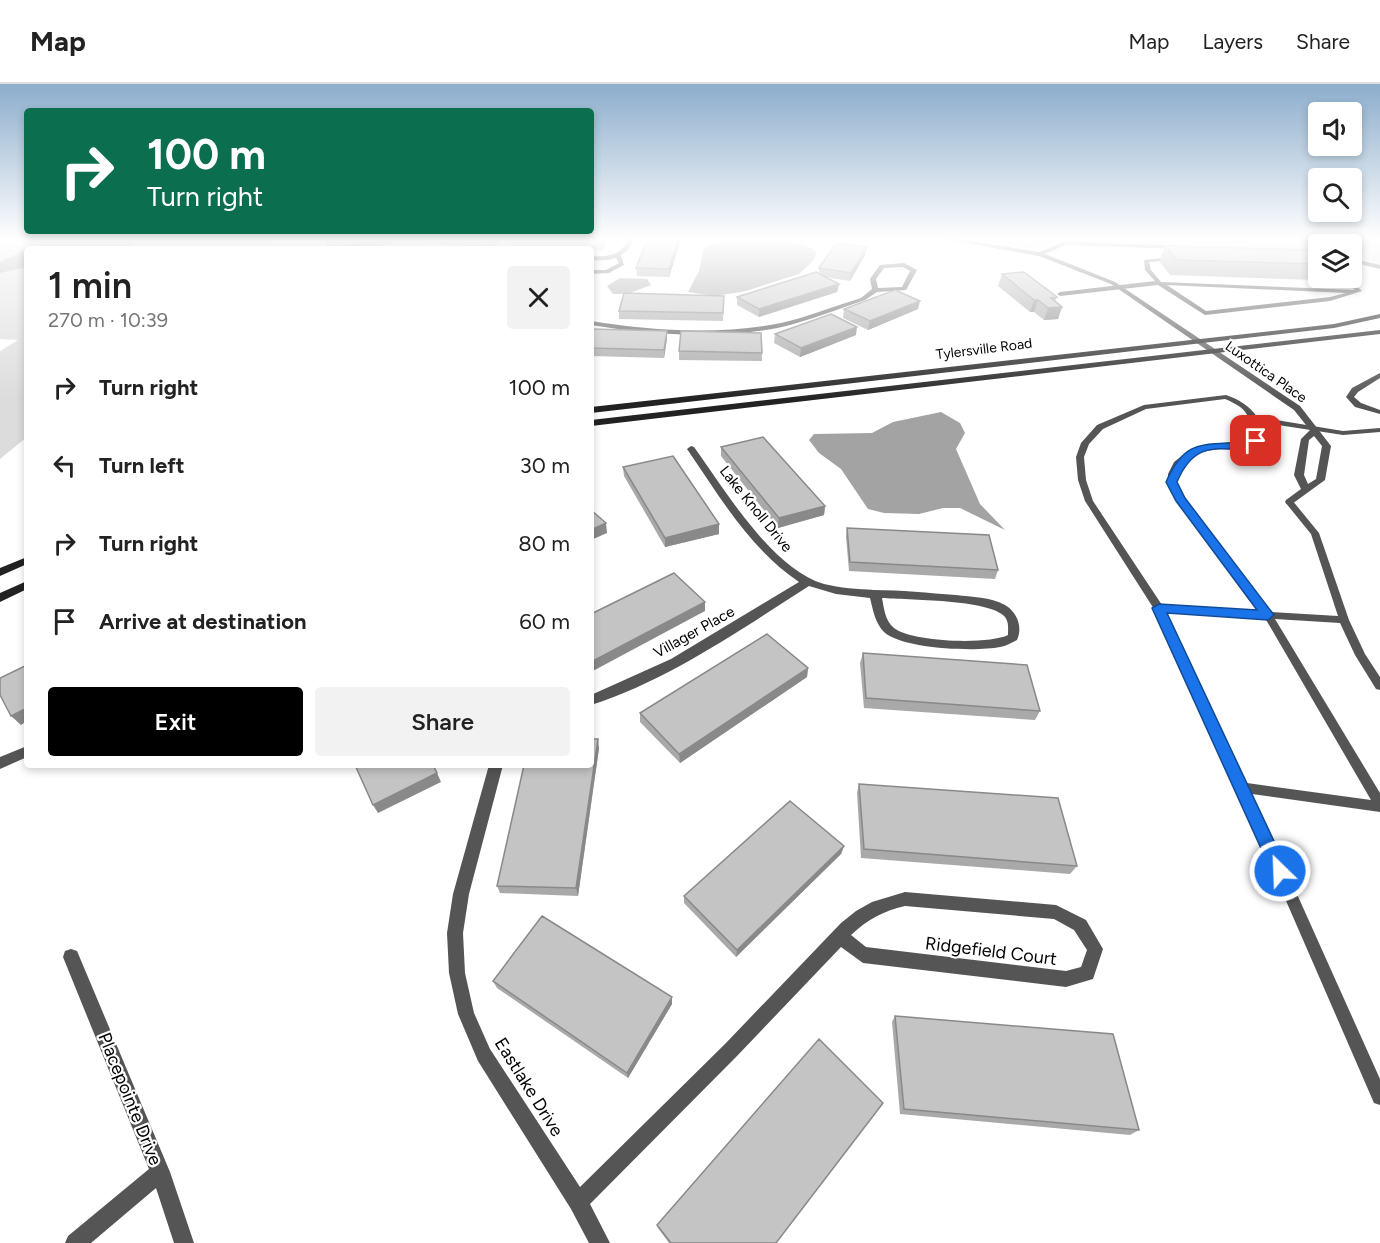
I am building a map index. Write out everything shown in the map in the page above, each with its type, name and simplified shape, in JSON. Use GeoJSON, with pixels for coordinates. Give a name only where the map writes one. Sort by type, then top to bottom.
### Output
{"type":"FeatureCollection","features":[{"type":"Feature","properties":{"kind":"main road","name":"Tylersville Road"},"geometry":{"type":"LineString","coordinates":[[594,410],[1334,326],[1380,316]]}},
{"type":"Feature","properties":{"kind":"main road","name":"Tylersville Road"},"geometry":{"type":"LineString","coordinates":[[594,423],[1380,332]]}},
{"type":"Feature","properties":{"kind":"main road"},"geometry":{"type":"LineString","coordinates":[[0,572],[24,561]]}},
{"type":"Feature","properties":{"kind":"main road"},"geometry":{"type":"LineString","coordinates":[[0,598],[24,586]]}},
{"type":"Feature","properties":{"kind":"street"},"geometry":{"type":"LineString","coordinates":[[594,324],[621,328],[689,330],[766,327],[863,298],[872,292]]}},
{"type":"Feature","properties":{"kind":"street","name":"Luxottica Place"},"geometry":{"type":"LineString","coordinates":[[1126,292],[1297,408],[1316,430],[1327,446],[1320,480],[1305,488],[1289,502]]}},
{"type":"Feature","properties":{"kind":"street"},"geometry":{"type":"LineString","coordinates":[[1305,488],[1299,475],[1305,439],[1316,430]]}},
{"type":"Feature","properties":{"kind":"street","name":"Lake Knoll Drive"},"geometry":{"type":"LineString","coordinates":[[692,449],[730,504],[775,559],[807,582],[832,589],[969,600],[999,607],[1010,616],[1015,627],[1012,637],[1002,643],[988,645],[907,639],[892,634],[882,622],[875,593]]}},
{"type":"Feature","properties":{"kind":"street","name":"Villager Place"},"geometry":{"type":"LineString","coordinates":[[594,699],[615,692],[684,655],[807,582]]}},
{"type":"Feature","properties":{"kind":"street"},"geometry":{"type":"LineString","coordinates":[[0,763],[24,752]]}},
{"type":"Feature","properties":{"kind":"street","name":"Eastlake Drive"},"geometry":{"type":"LineString","coordinates":[[495,768],[460,894],[455,933],[457,973],[466,1014],[484,1055],[578,1202],[600,1243]]}},
{"type":"Feature","properties":{"kind":"street","name":"Ridgefield Court"},"geometry":{"type":"LineString","coordinates":[[578,1202],[731,1050],[850,925],[883,902],[905,898],[1056,912],[1080,926],[1095,949],[1087,973],[1066,979],[863,955],[840,936]]}},
{"type":"Feature","properties":{"kind":"street","name":"Placepointe Drive"},"geometry":{"type":"LineString","coordinates":[[71,957],[160,1172],[184,1243]]}},
{"type":"Feature","properties":{"kind":"street"},"geometry":{"type":"LineString","coordinates":[[75,1243],[160,1172]]}},
{"type":"Feature","properties":{"kind":"lane"},"geometry":{"type":"LineString","coordinates":[[1060,294],[1076,292]]}},
{"type":"Feature","properties":{"kind":"lane"},"geometry":{"type":"LineString","coordinates":[[1173,292],[1205,313],[1330,299],[1355,292]]}},
{"type":"Feature","properties":{"kind":"lane"},"geometry":{"type":"LineString","coordinates":[[1380,375],[1355,390],[1350,397],[1358,405],[1380,412]]}},
{"type":"Feature","properties":{"kind":"lane"},"geometry":{"type":"LineString","coordinates":[[1380,430],[1343,433],[1254,419],[1236,400],[1217,396],[1144,407],[1100,427],[1085,443],[1079,465],[1089,501],[1159,608],[1243,788],[1380,1097]]}},
{"type":"Feature","properties":{"kind":"lane"},"geometry":{"type":"LineString","coordinates":[[1254,419],[1256,441],[1251,444],[1210,446],[1194,451],[1180,461],[1171,482],[1180,499],[1268,615],[1380,805]]}},
{"type":"Feature","properties":{"kind":"lane"},"geometry":{"type":"LineString","coordinates":[[1289,502],[1316,532],[1344,620],[1360,654],[1380,686]]}},
{"type":"Feature","properties":{"kind":"lane"},"geometry":{"type":"LineString","coordinates":[[1159,608],[1344,620]]}},
{"type":"Feature","properties":{"kind":"lane"},"geometry":{"type":"LineString","coordinates":[[1243,788],[1380,805]]}},
{"type":"Feature","properties":{"kind":"shaded area"},"geometry":{"type":"Polygon","coordinates":[[[0,292],[24,292],[24,439],[0,459],[0,351],[18,340],[0,339],[0,292]]]}},
{"type":"Feature","properties":{"kind":"shaded area"},"geometry":{"type":"Polygon","coordinates":[[[612,292],[632,292],[627,294],[612,292]]]}},
{"type":"Feature","properties":{"kind":"shaded area"},"geometry":{"type":"Polygon","coordinates":[[[689,292],[739,292],[715,296],[689,292]]]}},
{"type":"Feature","properties":{"kind":"shaded area"},"geometry":{"type":"Polygon","coordinates":[[[941,412],[960,423],[965,433],[956,449],[980,504],[1005,530],[960,508],[943,508],[919,514],[884,513],[868,509],[841,469],[819,453],[809,440],[814,434],[872,433],[893,422],[941,412]]]}},
{"type":"Feature","properties":{"kind":"building"},"geometry":{"type":"Polygon","coordinates":[[[753,292],[813,292],[759,309],[737,297],[753,292]]]}},
{"type":"Feature","properties":{"kind":"building"},"geometry":{"type":"Polygon","coordinates":[[[889,292],[900,292],[920,301],[870,321],[844,309],[889,292]]]}},
{"type":"Feature","properties":{"kind":"building"},"geometry":{"type":"Polygon","coordinates":[[[1024,292],[1051,292],[1057,297],[1051,298],[1062,307],[1048,308],[1038,300],[1034,300],[1024,292]]]}},
{"type":"Feature","properties":{"kind":"building"},"geometry":{"type":"Polygon","coordinates":[[[624,293],[724,296],[723,313],[619,311],[624,293]]]}},
{"type":"Feature","properties":{"kind":"building"},"geometry":{"type":"Polygon","coordinates":[[[831,314],[857,327],[801,348],[775,334],[831,314]]]}},
{"type":"Feature","properties":{"kind":"building"},"geometry":{"type":"Polygon","coordinates":[[[594,329],[667,331],[664,350],[594,348],[594,329]]]}},
{"type":"Feature","properties":{"kind":"building"},"geometry":{"type":"Polygon","coordinates":[[[681,331],[761,333],[762,353],[679,351],[681,331]]]}},
{"type":"Feature","properties":{"kind":"building"},"geometry":{"type":"Polygon","coordinates":[[[763,437],[825,506],[779,518],[721,447],[763,437]]]}},
{"type":"Feature","properties":{"kind":"building"},"geometry":{"type":"Polygon","coordinates":[[[673,456],[719,524],[665,538],[623,467],[673,456]]]}},
{"type":"Feature","properties":{"kind":"building"},"geometry":{"type":"Polygon","coordinates":[[[594,513],[606,523],[594,529],[594,513]]]}},
{"type":"Feature","properties":{"kind":"building"},"geometry":{"type":"Polygon","coordinates":[[[847,528],[989,535],[998,570],[850,562],[847,528]]]}},
{"type":"Feature","properties":{"kind":"building"},"geometry":{"type":"Polygon","coordinates":[[[674,573],[705,602],[594,660],[594,613],[674,573]]]}},
{"type":"Feature","properties":{"kind":"building"},"geometry":{"type":"Polygon","coordinates":[[[767,634],[808,668],[679,754],[640,713],[767,634]]]}},
{"type":"Feature","properties":{"kind":"building"},"geometry":{"type":"Polygon","coordinates":[[[863,653],[1027,665],[1040,711],[866,698],[863,653]]]}},
{"type":"Feature","properties":{"kind":"building"},"geometry":{"type":"Polygon","coordinates":[[[24,666],[24,710],[11,716],[0,695],[0,678],[24,666]]]}},
{"type":"Feature","properties":{"kind":"building"},"geometry":{"type":"Polygon","coordinates":[[[594,739],[598,739],[594,766],[594,739]]]}},
{"type":"Feature","properties":{"kind":"building"},"geometry":{"type":"Polygon","coordinates":[[[356,768],[434,768],[437,773],[373,805],[356,768]]]}},
{"type":"Feature","properties":{"kind":"building"},"geometry":{"type":"Polygon","coordinates":[[[523,768],[594,768],[576,888],[497,886],[523,768]]]}},
{"type":"Feature","properties":{"kind":"building"},"geometry":{"type":"Polygon","coordinates":[[[859,784],[1058,798],[1077,866],[864,849],[859,784]]]}},
{"type":"Feature","properties":{"kind":"building"},"geometry":{"type":"Polygon","coordinates":[[[790,801],[844,846],[737,950],[684,896],[790,801]]]}},
{"type":"Feature","properties":{"kind":"building"},"geometry":{"type":"Polygon","coordinates":[[[542,916],[672,997],[627,1073],[493,981],[542,916]]]}},
{"type":"Feature","properties":{"kind":"building"},"geometry":{"type":"Polygon","coordinates":[[[895,1016],[1113,1034],[1139,1130],[904,1109],[895,1016]]]}},
{"type":"Feature","properties":{"kind":"building"},"geometry":{"type":"Polygon","coordinates":[[[819,1039],[883,1103],[776,1243],[671,1243],[657,1225],[819,1039]]]}},
{"type":"Feature","properties":{"kind":"route"},"geometry":{"type":"LineString","coordinates":[[1256,441],[1251,444],[1210,446],[1194,451],[1180,461],[1171,482],[1180,499],[1268,615],[1159,608],[1280,871]]}}]}
